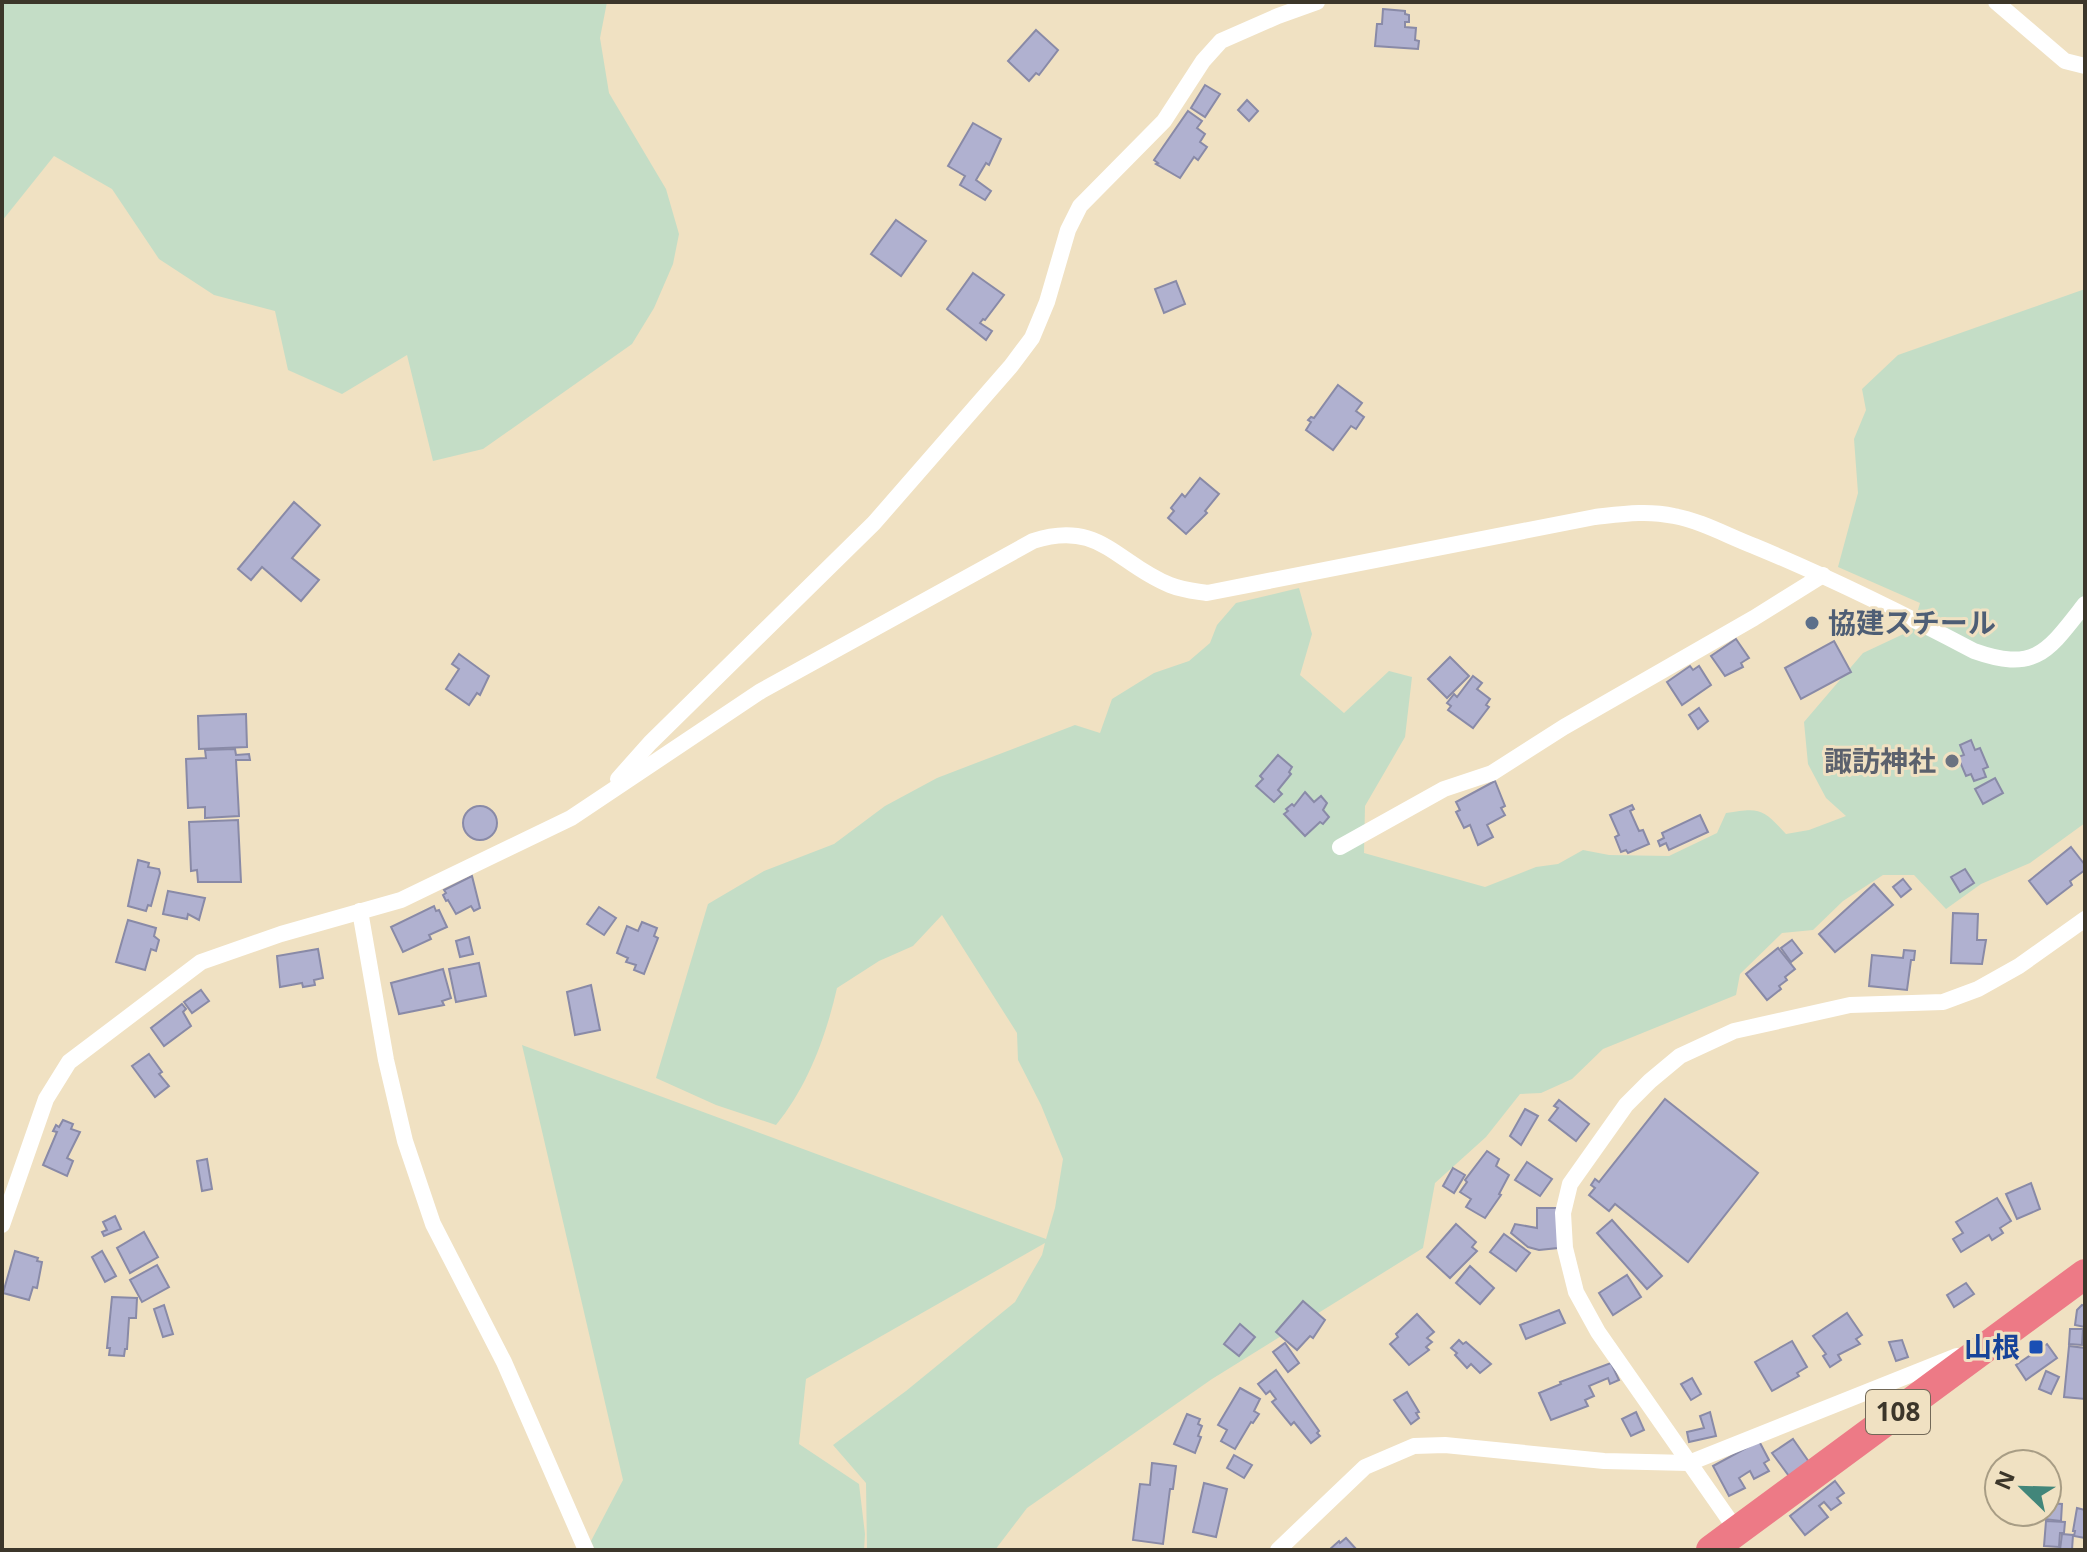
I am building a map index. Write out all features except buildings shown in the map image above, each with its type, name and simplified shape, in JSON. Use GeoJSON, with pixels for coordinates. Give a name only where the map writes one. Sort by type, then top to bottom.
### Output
{"type":"FeatureCollection","features":[{"type":"Feature","properties":{"kind":"highway","name":"108"},"geometry":{"type":"LineString","coordinates":[[1711,1550],[2085,1274]]}},
{"type":"Feature","properties":{"kind":"street"},"geometry":{"type":"LineString","coordinates":[[604,796],[650,743],[874,523],[1011,366],[1032,338],[1047,302],[1068,230],[1080,206],[1164,121],[1203,61],[1221,41],[1317,2]]}},
{"type":"Feature","properties":{"kind":"street"},"geometry":{"type":"LineString","coordinates":[[1996,2],[2065,61],[2085,66]]}},
{"type":"Feature","properties":{"kind":"street"},"geometry":{"type":"LineString","coordinates":[[2,1225],[46,1099],[69,1062],[201,962],[281,934],[401,900],[571,818],[761,691],[1033,541],[1051,535],[1070,535],[1108,546],[1169,585],[1207,593],[1632,512],[1675,516],[1823,575],[1974,651],[2000,660],[2023,660],[2040,654],[2085,604]]}},
{"type":"Feature","properties":{"kind":"street"},"geometry":{"type":"LineString","coordinates":[[1340,847],[1444,789],[1492,773],[1564,727],[1823,575]]}},
{"type":"Feature","properties":{"kind":"street"},"geometry":{"type":"LineString","coordinates":[[360,911],[389,1073],[405,1141],[433,1224],[504,1362],[586,1550]]}},
{"type":"Feature","properties":{"kind":"street"},"geometry":{"type":"LineString","coordinates":[[1737,1531],[1598,1332],[1576,1292],[1565,1248],[1563,1213],[1570,1184],[1626,1105],[1680,1056],[1734,1031],[1850,1005],[1943,1002],[1978,989],[2019,966],[2085,919]]}},
{"type":"Feature","properties":{"kind":"street"},"geometry":{"type":"LineString","coordinates":[[1278,1550],[1365,1467],[1414,1446],[1445,1445],[1604,1461],[1689,1463],[1994,1341]]}},
{"type":"Feature","properties":{"kind":"green space"},"geometry":{"type":"Polygon","coordinates":[[[2,2],[607,2],[600,38],[609,93],[666,189],[679,234],[673,264],[654,308],[632,344],[483,449],[433,461],[407,355],[342,394],[288,370],[275,311],[214,295],[159,259],[112,189],[54,156],[2,221],[2,2]]]}},
{"type":"Feature","properties":{"kind":"green space"},"geometry":{"type":"Polygon","coordinates":[[[2085,289],[2085,823],[2030,863],[1981,884],[1946,909],[1914,875],[1883,875],[1843,901],[1813,930],[1782,933],[1740,974],[1736,995],[1603,1049],[1572,1079],[1541,1093],[1520,1094],[1486,1137],[1435,1183],[1423,1248],[1212,1379],[1027,1508],[995,1550],[867,1550],[866,1483],[833,1445],[906,1391],[1015,1302],[1042,1255],[1045,1243],[806,1379],[799,1444],[859,1484],[864,1550],[595,1550],[591,1541],[623,1480],[522,1045],[1046,1239],[1063,1159],[1018,1060],[1017,1033],[942,915],[913,946],[879,961],[837,988],[814,1060],[797,1094],[776,1125],[716,1105],[656,1078],[708,904],[764,871],[834,844],[885,806],[937,778],[1075,725],[1100,733],[1112,699],[1154,673],[1189,661],[1210,643],[1217,625],[1236,603],[1299,588],[1312,634],[1300,675],[1344,713],[1389,671],[1412,677],[1405,737],[1365,806],[1364,853],[1485,887],[1536,867],[1558,864],[1583,850],[1609,855],[1669,856],[1717,833],[1726,813],[1760,812],[1772,819],[1786,834],[1809,830],[1846,816],[1826,798],[1808,764],[1804,722],[1863,653],[1912,630],[1920,603],[1838,567],[1858,493],[1854,439],[1866,410],[1862,389],[1898,355],[2085,289]]]}},
{"type":"Feature","properties":{"kind":"place","name":"協建スチール"},"geometry":{"type":"Point","coordinates":[1812,623]}},
{"type":"Feature","properties":{"kind":"place","name":"諏訪神社"},"geometry":{"type":"Point","coordinates":[1952,761]}},
{"type":"Feature","properties":{"kind":"place","name":"山根"},"geometry":{"type":"Point","coordinates":[2036,1347]}}]}
